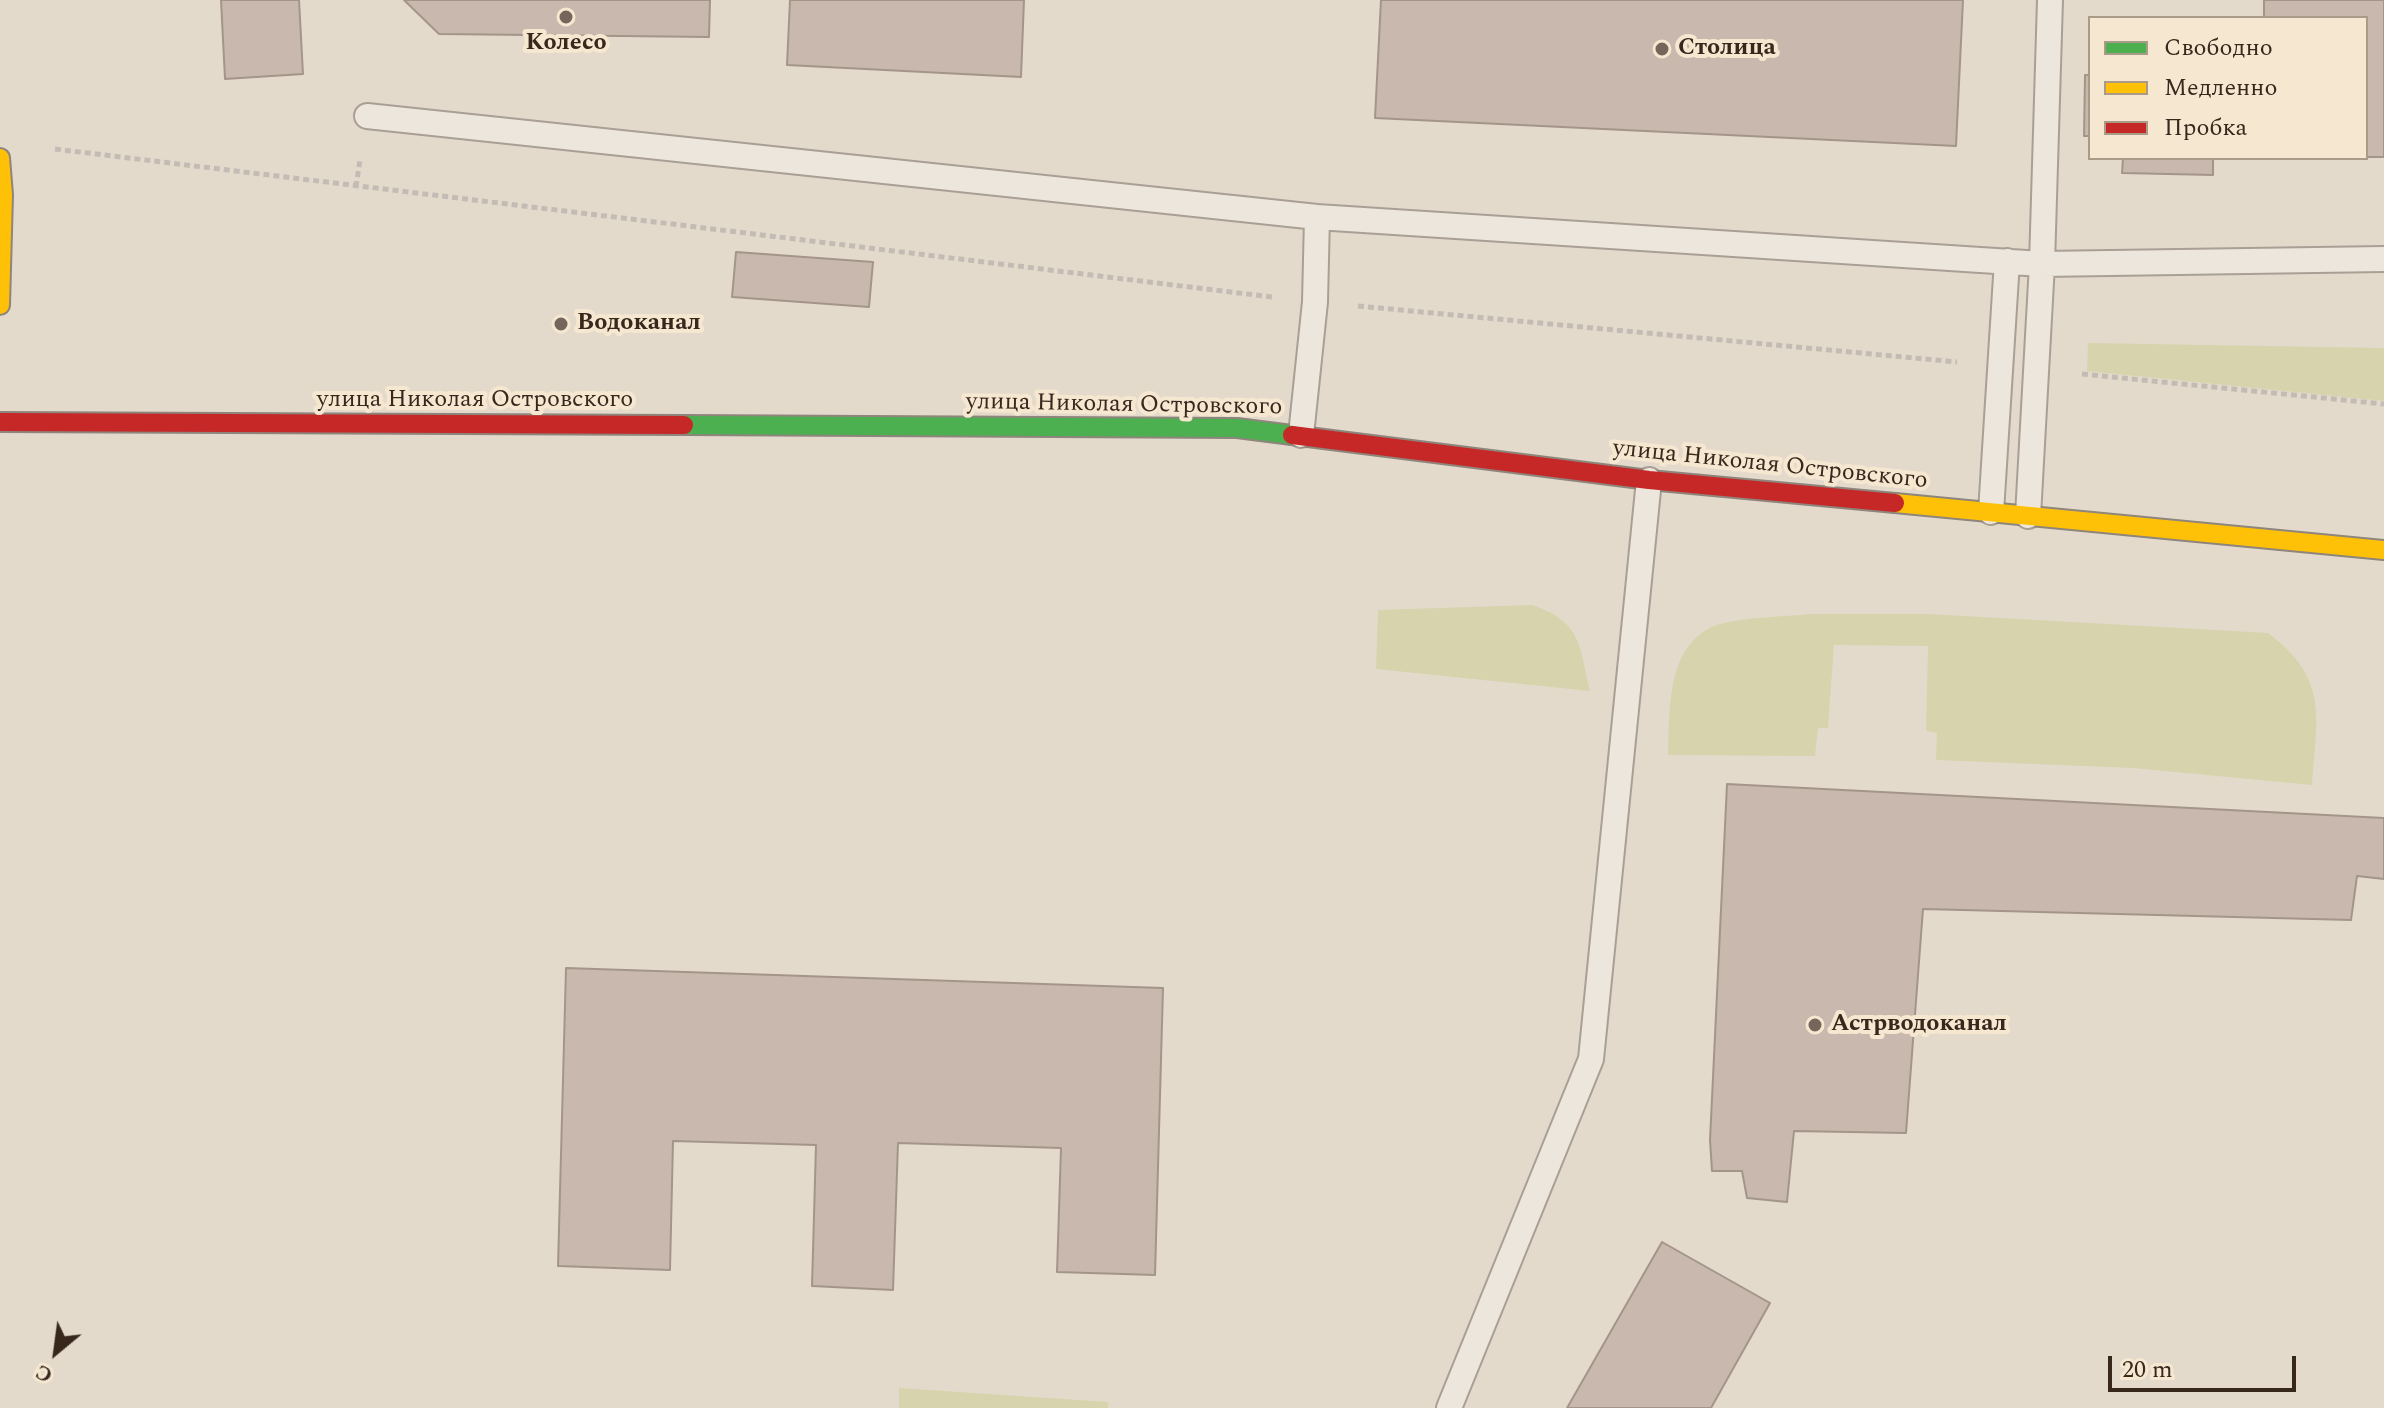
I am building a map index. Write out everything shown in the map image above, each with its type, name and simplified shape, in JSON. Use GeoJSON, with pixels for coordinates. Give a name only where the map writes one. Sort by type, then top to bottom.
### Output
{"type":"FeatureCollection","features":[{"type":"Feature","properties":{"kind":"main road"},"geometry":{"type":"LineString","coordinates":[[0,158],[3,195],[0,305]]}},
{"type":"Feature","properties":{"kind":"main road","name":"улица Николая Островского"},"geometry":{"type":"LineString","coordinates":[[0,422],[1237,428],[1649,480],[2384,550]]}},
{"type":"Feature","properties":{"kind":"lane"},"geometry":{"type":"LineString","coordinates":[[2028,516],[2042,264],[2050,0]]}},
{"type":"Feature","properties":{"kind":"lane"},"geometry":{"type":"LineString","coordinates":[[367,116],[1317,217],[2042,264],[2384,259]]}},
{"type":"Feature","properties":{"kind":"lane"},"geometry":{"type":"LineString","coordinates":[[1301,435],[1315,302],[1317,217]]}},
{"type":"Feature","properties":{"kind":"lane"},"geometry":{"type":"LineString","coordinates":[[1991,512],[2007,261]]}},
{"type":"Feature","properties":{"kind":"lane"},"geometry":{"type":"LineString","coordinates":[[1449,1408],[1591,1059],[1649,480]]}},
{"type":"Feature","properties":{"kind":"path"},"geometry":{"type":"LineString","coordinates":[[47,147],[1315,302],[2000,366]]}},
{"type":"Feature","properties":{"kind":"path"},"geometry":{"type":"LineString","coordinates":[[2036,370],[2384,404]]}},
{"type":"Feature","properties":{"kind":"shaded area"},"geometry":{"type":"Polygon","coordinates":[[[2088,343],[2384,348],[2384,401],[2087,371],[2088,343]]]}},
{"type":"Feature","properties":{"kind":"shaded area"},"geometry":{"type":"Polygon","coordinates":[[[1532,605],[1561,619],[1576,637],[1590,691],[1376,669],[1378,610],[1532,605]]]}},
{"type":"Feature","properties":{"kind":"shaded area"},"geometry":{"type":"Polygon","coordinates":[[[1811,614],[1929,614],[2268,633],[2301,666],[2315,700],[2312,785],[2133,768],[1936,760],[1937,733],[1926,731],[1928,646],[1834,645],[1828,728],[1818,728],[1815,756],[1668,755],[1669,717],[1675,677],[1691,643],[1705,631],[1724,623],[1811,614]]]}},
{"type":"Feature","properties":{"kind":"shaded area"},"geometry":{"type":"Polygon","coordinates":[[[899,1388],[1108,1402],[1108,1408],[899,1408],[899,1388]]]}},
{"type":"Feature","properties":{"kind":"building"},"geometry":{"type":"Polygon","coordinates":[[[221,0],[299,0],[303,74],[225,79],[221,0]]]}},
{"type":"Feature","properties":{"kind":"building","name":"Колесо"},"geometry":{"type":"Polygon","coordinates":[[[404,0],[710,0],[709,37],[439,34],[404,0]]]}},
{"type":"Feature","properties":{"kind":"building"},"geometry":{"type":"Polygon","coordinates":[[[790,0],[1024,0],[1021,77],[787,65],[790,0]]]}},
{"type":"Feature","properties":{"kind":"building"},"geometry":{"type":"Polygon","coordinates":[[[1381,0],[1963,0],[1956,146],[1375,118],[1381,0]]]}},
{"type":"Feature","properties":{"kind":"building"},"geometry":{"type":"Polygon","coordinates":[[[2264,0],[2384,0],[2384,157],[2368,157],[2368,16],[2264,16],[2264,0]]]}},
{"type":"Feature","properties":{"kind":"building"},"geometry":{"type":"Polygon","coordinates":[[[2085,75],[2088,75],[2088,136],[2084,136],[2085,75]]]}},
{"type":"Feature","properties":{"kind":"building"},"geometry":{"type":"Polygon","coordinates":[[[2123,160],[2213,160],[2213,175],[2122,173],[2123,160]]]}},
{"type":"Feature","properties":{"kind":"building"},"geometry":{"type":"Polygon","coordinates":[[[736,252],[873,262],[869,307],[732,297],[736,252]]]}},
{"type":"Feature","properties":{"kind":"building","name":"Астрводоканал"},"geometry":{"type":"Polygon","coordinates":[[[1727,784],[2384,818],[2384,879],[2357,876],[2351,920],[1923,909],[1906,1133],[1794,1131],[1787,1202],[1747,1198],[1742,1171],[1712,1171],[1710,1140],[1727,784]]]}},
{"type":"Feature","properties":{"kind":"building"},"geometry":{"type":"Polygon","coordinates":[[[566,968],[1163,988],[1155,1275],[1057,1272],[1061,1148],[898,1143],[893,1290],[812,1286],[816,1145],[673,1141],[670,1270],[558,1266],[566,968]]]}},
{"type":"Feature","properties":{"kind":"building"},"geometry":{"type":"Polygon","coordinates":[[[1662,1242],[1770,1303],[1711,1408],[1567,1408],[1662,1242]]]}},
{"type":"Feature","properties":{"kind":"traffic: fast"},"geometry":{"type":"LineString","coordinates":[[684,425],[1237,428],[1292,435]]}},
{"type":"Feature","properties":{"kind":"traffic: slow"},"geometry":{"type":"LineString","coordinates":[[0,158],[3,195],[0,305]]}},
{"type":"Feature","properties":{"kind":"traffic: slow"},"geometry":{"type":"LineString","coordinates":[[1895,503],[2384,550]]}},
{"type":"Feature","properties":{"kind":"traffic: jam"},"geometry":{"type":"LineString","coordinates":[[0,422],[684,425]]}},
{"type":"Feature","properties":{"kind":"traffic: jam"},"geometry":{"type":"LineString","coordinates":[[1292,435],[1649,480],[1895,503]]}},
{"type":"Feature","properties":{"kind":"place","name":"Колесо"},"geometry":{"type":"Point","coordinates":[566,17]}},
{"type":"Feature","properties":{"kind":"place","name":"Столица"},"geometry":{"type":"Point","coordinates":[1662,49]}},
{"type":"Feature","properties":{"kind":"place","name":"Водоканал"},"geometry":{"type":"Point","coordinates":[561,324]}},
{"type":"Feature","properties":{"kind":"place","name":"Астрводоканал"},"geometry":{"type":"Point","coordinates":[1815,1025]}}]}
